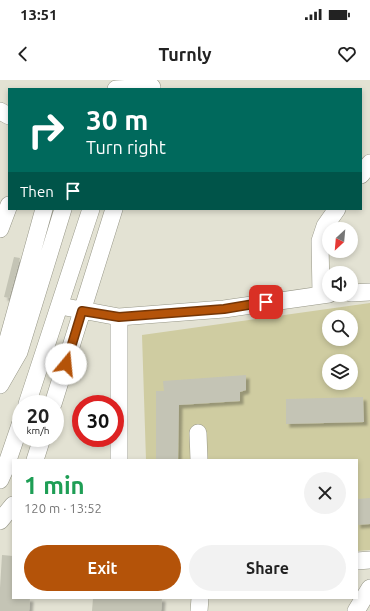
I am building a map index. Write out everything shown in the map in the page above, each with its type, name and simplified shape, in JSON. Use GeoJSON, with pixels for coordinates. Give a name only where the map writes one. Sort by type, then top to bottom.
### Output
{"type":"FeatureCollection","features":[{"type":"Feature","properties":{"kind":"street"},"geometry":{"type":"LineString","coordinates":[[128,87],[152,85]]}},
{"type":"Feature","properties":{"kind":"street"},"geometry":{"type":"LineString","coordinates":[[362,174],[370,162]]}},
{"type":"Feature","properties":{"kind":"street"},"geometry":{"type":"LineString","coordinates":[[0,229],[8,209]]}},
{"type":"Feature","properties":{"kind":"street"},"geometry":{"type":"LineString","coordinates":[[0,368],[44,210]]}},
{"type":"Feature","properties":{"kind":"street"},"geometry":{"type":"LineString","coordinates":[[0,386],[20,352],[63,210]]}},
{"type":"Feature","properties":{"kind":"street"},"geometry":{"type":"LineString","coordinates":[[30,395],[91,210]]}},
{"type":"Feature","properties":{"kind":"street"},"geometry":{"type":"LineString","coordinates":[[56,395],[114,210]]}},
{"type":"Feature","properties":{"kind":"street"},"geometry":{"type":"LineString","coordinates":[[322,266],[320,241],[325,226],[336,210]]}},
{"type":"Feature","properties":{"kind":"street"},"geometry":{"type":"LineString","coordinates":[[358,293],[370,292]]}},
{"type":"Feature","properties":{"kind":"street"},"geometry":{"type":"LineString","coordinates":[[60,306],[119,317],[224,309],[322,294]]}},
{"type":"Feature","properties":{"kind":"street"},"geometry":{"type":"LineString","coordinates":[[119,317],[119,459]]}},
{"type":"Feature","properties":{"kind":"street"},"geometry":{"type":"LineString","coordinates":[[198,433],[199,459]]}},
{"type":"Feature","properties":{"kind":"street"},"geometry":{"type":"LineString","coordinates":[[0,480],[12,447]]}},
{"type":"Feature","properties":{"kind":"street"},"geometry":{"type":"LineString","coordinates":[[35,459],[39,447]]}},
{"type":"Feature","properties":{"kind":"street"},"geometry":{"type":"LineString","coordinates":[[0,521],[12,506]]}},
{"type":"Feature","properties":{"kind":"street"},"geometry":{"type":"LineString","coordinates":[[358,561],[370,560]]}},
{"type":"Feature","properties":{"kind":"street"},"geometry":{"type":"LineString","coordinates":[[356,611],[370,588]]}},
{"type":"Feature","properties":{"kind":"street"},"geometry":{"type":"LineString","coordinates":[[199,611],[200,599]]}},
{"type":"Feature","properties":{"kind":"shaded area"},"geometry":{"type":"Polygon","coordinates":[[[370,303],[370,550],[358,551],[358,459],[146,459],[142,335],[370,303]]]}},
{"type":"Feature","properties":{"kind":"building"},"geometry":{"type":"Polygon","coordinates":[[[14,257],[20,258],[9,298],[4,297],[14,257]]]}},
{"type":"Feature","properties":{"kind":"building"},"geometry":{"type":"Polygon","coordinates":[[[246,375],[246,390],[240,392],[240,401],[179,405],[178,459],[156,459],[156,391],[164,391],[163,381],[246,375]]]}},
{"type":"Feature","properties":{"kind":"building"},"geometry":{"type":"Polygon","coordinates":[[[363,397],[364,422],[286,424],[286,399],[363,397]]]}},
{"type":"Feature","properties":{"kind":"building"},"geometry":{"type":"Polygon","coordinates":[[[370,498],[370,524],[358,525],[358,499],[370,498]]]}},
{"type":"Feature","properties":{"kind":"building"},"geometry":{"type":"Polygon","coordinates":[[[2,555],[12,556],[12,599],[30,599],[29,611],[0,611],[2,555]]]}},
{"type":"Feature","properties":{"kind":"building"},"geometry":{"type":"Polygon","coordinates":[[[93,599],[162,599],[161,611],[92,611],[93,599]]]}},
{"type":"Feature","properties":{"kind":"route"},"geometry":{"type":"LineString","coordinates":[[66,364],[82,311],[119,317],[224,309],[266,302]]}}]}
